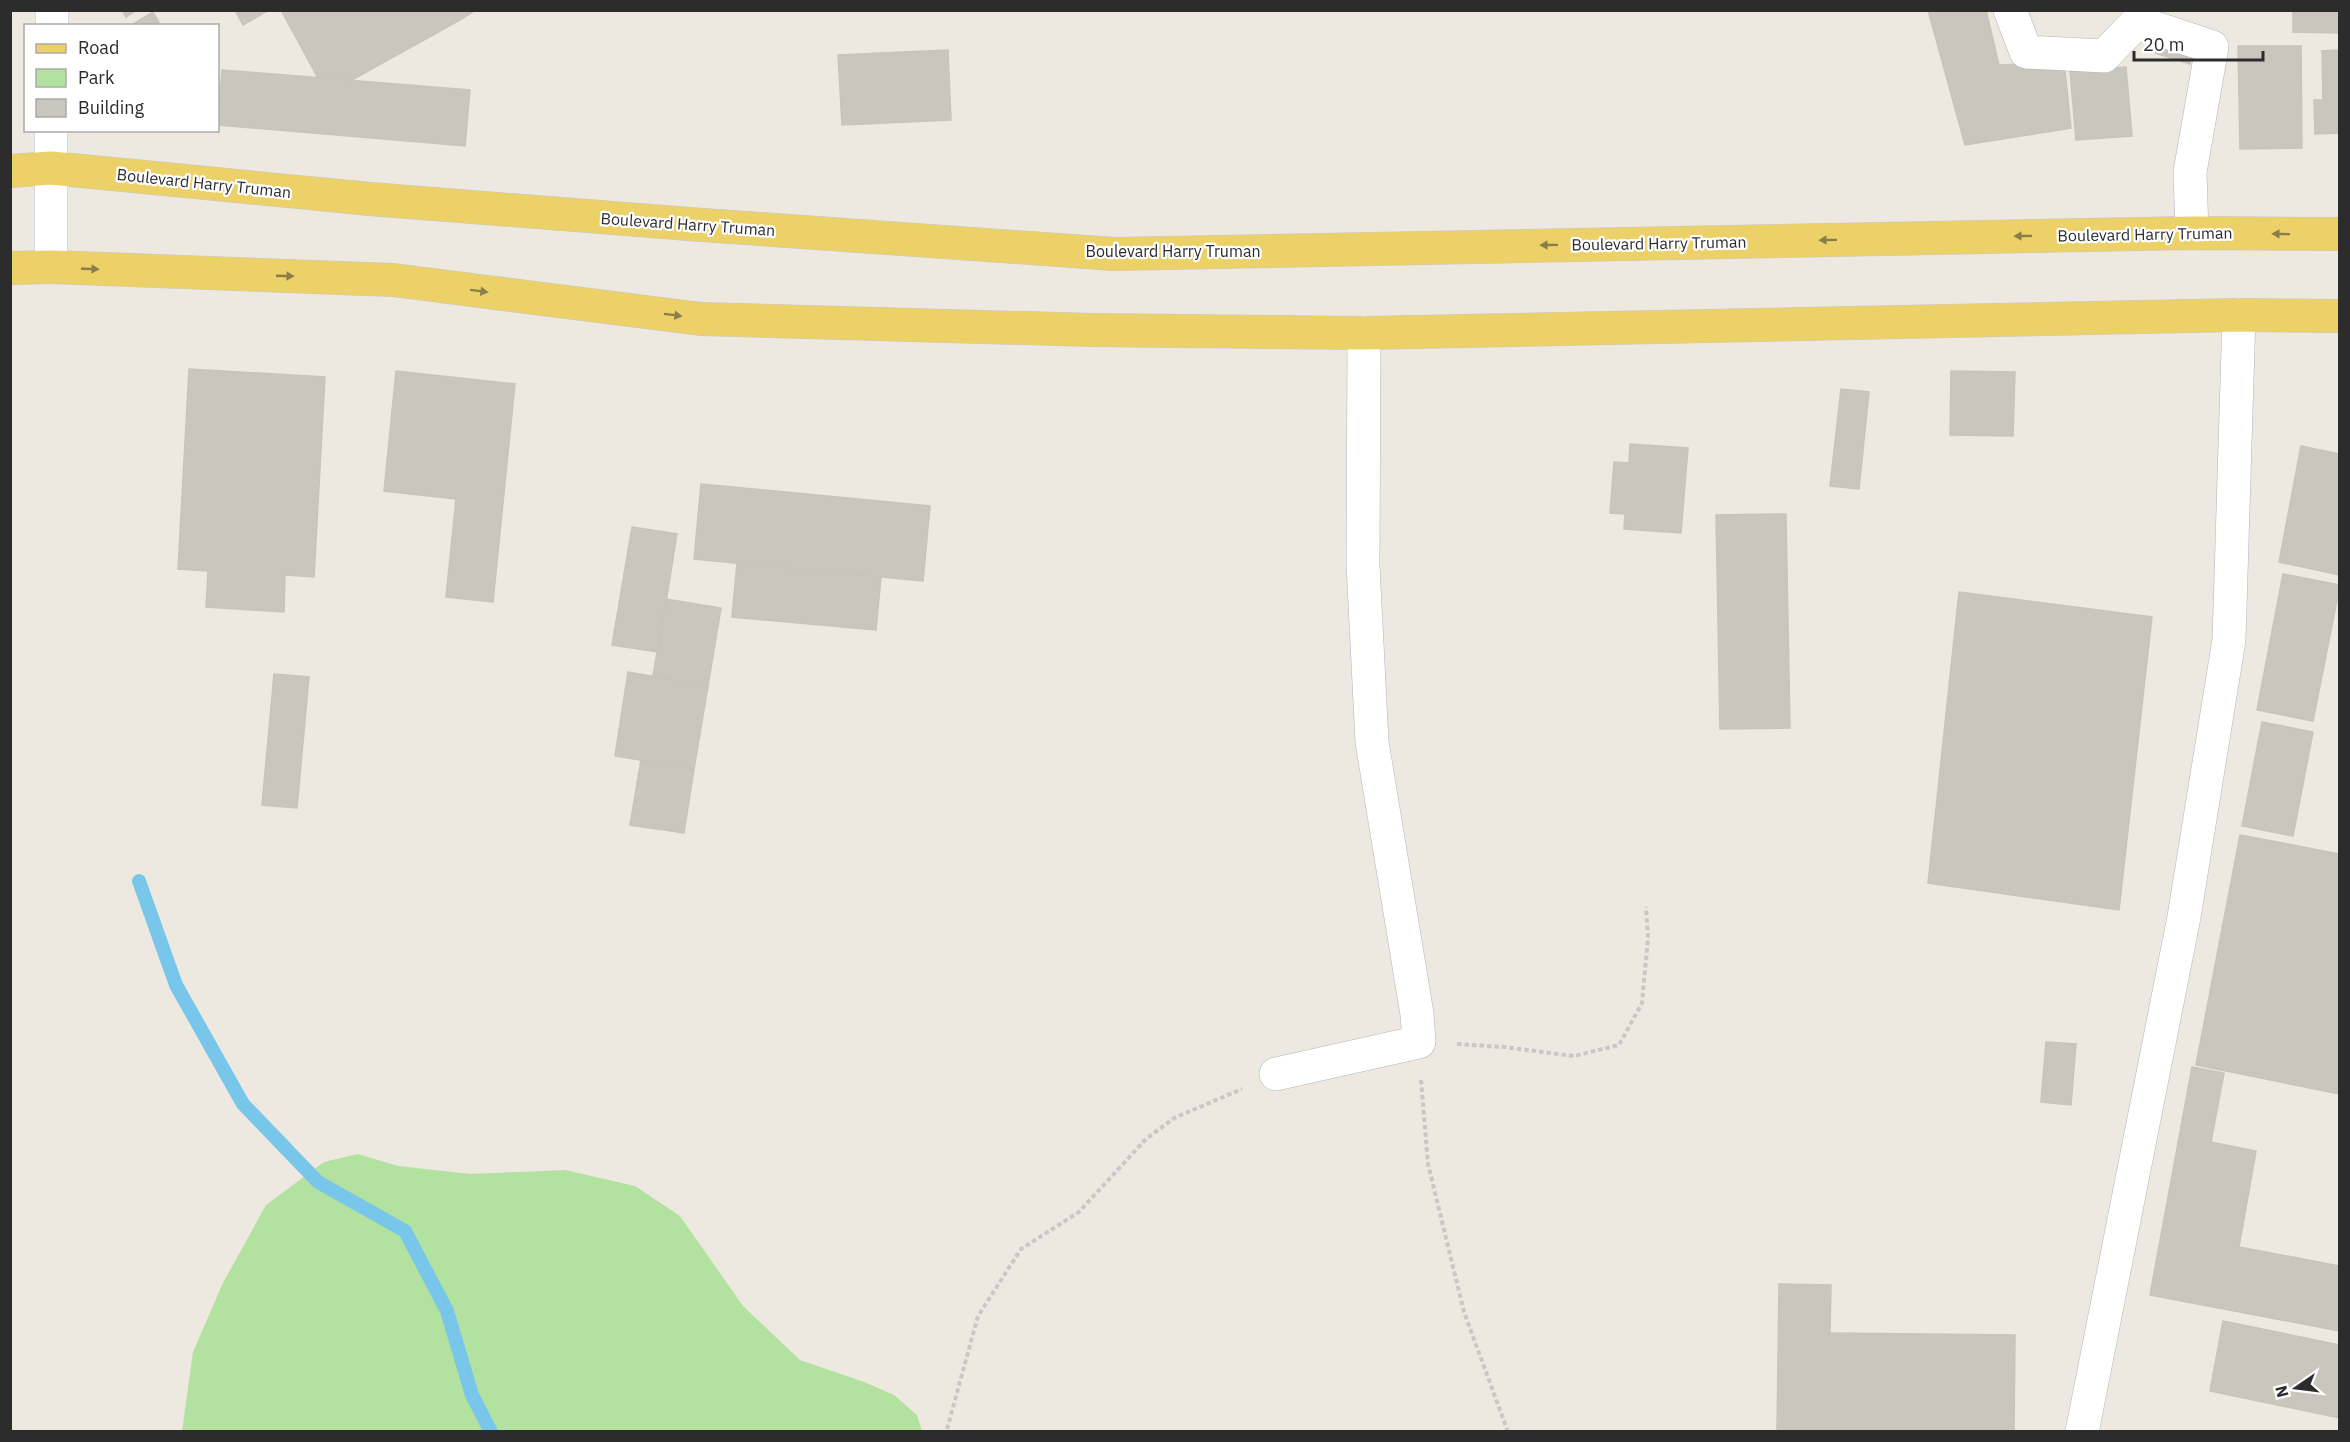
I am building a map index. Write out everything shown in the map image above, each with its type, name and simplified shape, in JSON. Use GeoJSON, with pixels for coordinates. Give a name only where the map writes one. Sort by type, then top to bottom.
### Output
{"type":"FeatureCollection","features":[{"type":"Feature","properties":{"kind":"main road","name":"Boulevard Harry Truman"},"geometry":{"type":"LineString","coordinates":[[10,171],[51,168],[393,201],[1114,254],[2192,233],[2340,234]]}},
{"type":"Feature","properties":{"kind":"main road"},"geometry":{"type":"LineString","coordinates":[[10,268],[51,267],[393,280],[701,319],[1092,330],[1364,333],[2239,315],[2340,316]]}},
{"type":"Feature","properties":{"kind":"street"},"geometry":{"type":"LineString","coordinates":[[2010,10],[2026,52],[2104,56],[2137,22],[2212,47],[2190,172],[2192,233]]}},
{"type":"Feature","properties":{"kind":"street"},"geometry":{"type":"LineString","coordinates":[[51,132],[51,267]]}},
{"type":"Feature","properties":{"kind":"street"},"geometry":{"type":"LineString","coordinates":[[2082,1431],[2184,917],[2229,640],[2239,315]]}},
{"type":"Feature","properties":{"kind":"street"},"geometry":{"type":"LineString","coordinates":[[1276,1074],[1419,1042],[1417,1014],[1372,742],[1363,565],[1364,333]]}},
{"type":"Feature","properties":{"kind":"path"},"geometry":{"type":"LineString","coordinates":[[1508,1431],[1464,1312],[1428,1164],[1419,1042],[1504,1047],[1574,1056],[1619,1045],[1642,1003],[1648,938],[1646,907]]}},
{"type":"Feature","properties":{"kind":"path"},"geometry":{"type":"LineString","coordinates":[[946,1429],[978,1316],[1021,1249],[1078,1212],[1146,1139],[1174,1118],[1276,1074]]}},
{"type":"Feature","properties":{"kind":"green space"},"geometry":{"type":"Polygon","coordinates":[[[358,1154],[398,1166],[470,1174],[565,1170],[635,1186],[680,1216],[743,1306],[800,1360],[894,1395],[917,1415],[922,1431],[182,1431],[193,1352],[223,1283],[266,1205],[324,1162],[358,1154]]]}},
{"type":"Feature","properties":{"kind":"building"},"geometry":{"type":"Polygon","coordinates":[[[122,10],[137,10],[126,17],[122,10]]]}},
{"type":"Feature","properties":{"kind":"building"},"geometry":{"type":"Polygon","coordinates":[[[235,10],[269,10],[243,25],[235,10]]]}},
{"type":"Feature","properties":{"kind":"building"},"geometry":{"type":"Polygon","coordinates":[[[281,10],[455,10],[460,20],[352,80],[318,78],[281,10]]]}},
{"type":"Feature","properties":{"kind":"building"},"geometry":{"type":"Polygon","coordinates":[[[455,10],[476,10],[460,20],[455,10]]]}},
{"type":"Feature","properties":{"kind":"building"},"geometry":{"type":"Polygon","coordinates":[[[1928,10],[1986,10],[1999,65],[2064,62],[2071,128],[1965,145],[1928,10]]]}},
{"type":"Feature","properties":{"kind":"building"},"geometry":{"type":"Polygon","coordinates":[[[2293,10],[2340,10],[2340,33],[2293,32],[2293,10]]]}},
{"type":"Feature","properties":{"kind":"building"},"geometry":{"type":"Polygon","coordinates":[[[153,12],[160,24],[133,24],[153,12]]]}},
{"type":"Feature","properties":{"kind":"building"},"geometry":{"type":"Polygon","coordinates":[[[2157,34],[2195,46],[2190,64],[2152,52],[2157,34]]]}},
{"type":"Feature","properties":{"kind":"building"},"geometry":{"type":"Polygon","coordinates":[[[2238,46],[2301,46],[2302,148],[2240,149],[2238,46]]]}},
{"type":"Feature","properties":{"kind":"building"},"geometry":{"type":"Polygon","coordinates":[[[948,50],[951,120],[842,125],[838,55],[948,50]]]}},
{"type":"Feature","properties":{"kind":"building"},"geometry":{"type":"Polygon","coordinates":[[[2340,50],[2340,133],[2315,134],[2314,100],[2323,100],[2322,51],[2340,50]]]}},
{"type":"Feature","properties":{"kind":"building"},"geometry":{"type":"Polygon","coordinates":[[[2126,67],[2132,136],[2076,140],[2070,71],[2126,67]]]}},
{"type":"Feature","properties":{"kind":"building"},"geometry":{"type":"Polygon","coordinates":[[[222,70],[470,90],[465,146],[219,125],[222,70]]]}},
{"type":"Feature","properties":{"kind":"building"},"geometry":{"type":"Polygon","coordinates":[[[189,369],[325,377],[314,577],[285,575],[284,612],[206,607],[208,571],[178,569],[189,369]]]}},
{"type":"Feature","properties":{"kind":"building"},"geometry":{"type":"Polygon","coordinates":[[[396,371],[515,384],[493,602],[446,597],[456,499],[384,491],[396,371]]]}},
{"type":"Feature","properties":{"kind":"building"},"geometry":{"type":"Polygon","coordinates":[[[1951,371],[2015,372],[2013,436],[1950,435],[1951,371]]]}},
{"type":"Feature","properties":{"kind":"building"},"geometry":{"type":"Polygon","coordinates":[[[1841,389],[1869,392],[1859,489],[1830,486],[1841,389]]]}},
{"type":"Feature","properties":{"kind":"building"},"geometry":{"type":"Polygon","coordinates":[[[1630,444],[1688,448],[1681,533],[1624,529],[1625,514],[1610,513],[1614,462],[1629,463],[1630,444]]]}},
{"type":"Feature","properties":{"kind":"building"},"geometry":{"type":"Polygon","coordinates":[[[2301,446],[2340,454],[2340,575],[2279,562],[2301,446]]]}},
{"type":"Feature","properties":{"kind":"building"},"geometry":{"type":"Polygon","coordinates":[[[701,484],[930,506],[923,581],[694,559],[701,484]]]}},
{"type":"Feature","properties":{"kind":"building"},"geometry":{"type":"Polygon","coordinates":[[[1786,514],[1790,728],[1720,729],[1716,515],[1786,514]]]}},
{"type":"Feature","properties":{"kind":"building"},"geometry":{"type":"Polygon","coordinates":[[[632,527],[677,534],[658,652],[612,645],[632,527]]]}},
{"type":"Feature","properties":{"kind":"building"},"geometry":{"type":"Polygon","coordinates":[[[737,563],[881,577],[876,630],[732,617],[737,563]]]}},
{"type":"Feature","properties":{"kind":"building"},"geometry":{"type":"Polygon","coordinates":[[[2283,574],[2340,585],[2313,721],[2257,710],[2283,574]]]}},
{"type":"Feature","properties":{"kind":"building"},"geometry":{"type":"Polygon","coordinates":[[[1959,592],[2152,617],[2119,910],[1928,883],[1959,592]]]}},
{"type":"Feature","properties":{"kind":"building"},"geometry":{"type":"Polygon","coordinates":[[[666,599],[721,608],[708,686],[653,676],[666,599]]]}},
{"type":"Feature","properties":{"kind":"building"},"geometry":{"type":"Polygon","coordinates":[[[628,672],[708,686],[694,769],[615,756],[628,672]]]}},
{"type":"Feature","properties":{"kind":"building"},"geometry":{"type":"Polygon","coordinates":[[[274,674],[309,677],[297,808],[262,805],[274,674]]]}},
{"type":"Feature","properties":{"kind":"building"},"geometry":{"type":"Polygon","coordinates":[[[2262,722],[2313,732],[2293,836],[2242,826],[2262,722]]]}},
{"type":"Feature","properties":{"kind":"building"},"geometry":{"type":"Polygon","coordinates":[[[641,760],[694,769],[684,833],[630,825],[641,760]]]}},
{"type":"Feature","properties":{"kind":"building"},"geometry":{"type":"Polygon","coordinates":[[[2240,835],[2340,854],[2340,1094],[2196,1065],[2240,835]]]}},
{"type":"Feature","properties":{"kind":"building"},"geometry":{"type":"Polygon","coordinates":[[[2046,1042],[2076,1044],[2071,1105],[2041,1102],[2046,1042]]]}},
{"type":"Feature","properties":{"kind":"building"},"geometry":{"type":"Polygon","coordinates":[[[2192,1067],[2224,1073],[2211,1142],[2256,1151],[2239,1247],[2340,1266],[2340,1331],[2150,1295],[2192,1067]]]}},
{"type":"Feature","properties":{"kind":"building"},"geometry":{"type":"Polygon","coordinates":[[[1779,1284],[1831,1285],[1830,1333],[2015,1335],[2014,1432],[1777,1432],[1779,1284]]]}},
{"type":"Feature","properties":{"kind":"building"},"geometry":{"type":"Polygon","coordinates":[[[2223,1321],[2340,1345],[2340,1418],[2210,1391],[2223,1321]]]}},
{"type":"Feature","properties":{"kind":"waterway"},"geometry":{"type":"LineString","coordinates":[[139,881],[176,985],[243,1104],[318,1182],[405,1231],[447,1311],[472,1395],[491,1432]]}}]}
